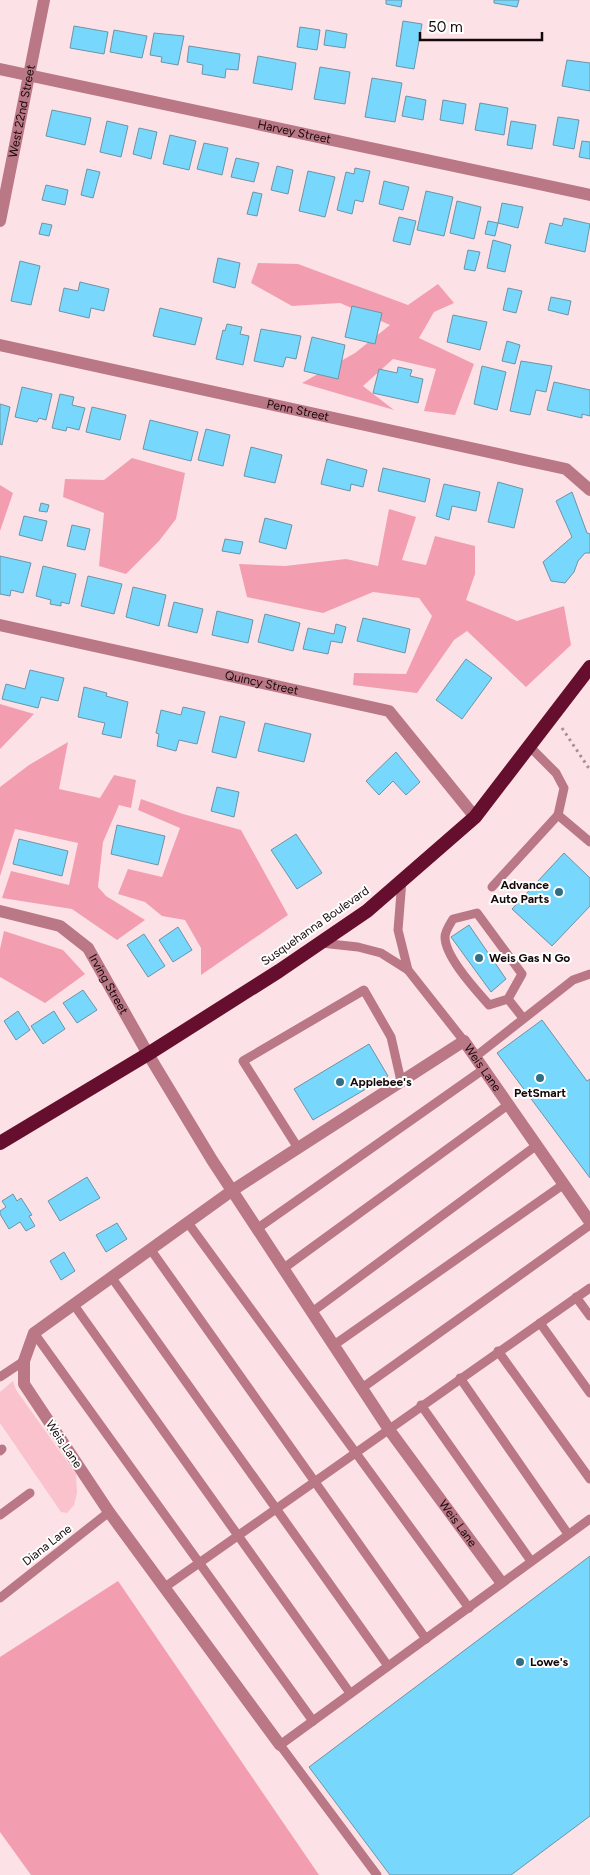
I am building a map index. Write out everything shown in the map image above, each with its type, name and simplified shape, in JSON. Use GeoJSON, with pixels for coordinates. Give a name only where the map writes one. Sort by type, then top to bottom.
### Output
{"type":"FeatureCollection","features":[{"type":"Feature","properties":{"kind":"highway","name":"Susquehanna Boulevard"},"geometry":{"type":"LineString","coordinates":[[0,1143],[148,1054],[367,911],[475,817],[590,667]]}},
{"type":"Feature","properties":{"kind":"street","name":"West 22nd Street"},"geometry":{"type":"LineString","coordinates":[[0,221],[44,0]]}},
{"type":"Feature","properties":{"kind":"street","name":"Harvey Street"},"geometry":{"type":"LineString","coordinates":[[0,69],[590,195]]}},
{"type":"Feature","properties":{"kind":"street","name":"Penn Street"},"geometry":{"type":"LineString","coordinates":[[0,345],[566,469],[590,490]]}},
{"type":"Feature","properties":{"kind":"street","name":"Quincy Street"},"geometry":{"type":"LineString","coordinates":[[0,625],[389,711],[475,817]]}},
{"type":"Feature","properties":{"kind":"street","name":"Irving Street"},"geometry":{"type":"LineString","coordinates":[[0,910],[60,926],[88,948],[148,1054]]}},
{"type":"Feature","properties":{"kind":"street","name":"Weis Lane"},"geometry":{"type":"LineString","coordinates":[[280,1745],[109,1512],[24,1384],[24,1361],[34,1332],[188,1224],[233,1190],[464,1041],[590,1223]]}},
{"type":"Feature","properties":{"kind":"street","name":"Weis Lane"},"geometry":{"type":"LineString","coordinates":[[148,1054],[233,1190],[388,1428],[502,1582]]}},
{"type":"Feature","properties":{"kind":"lane"},"geometry":{"type":"LineString","coordinates":[[492,887],[558,815],[564,788],[556,773],[529,746]]}},
{"type":"Feature","properties":{"kind":"lane"},"geometry":{"type":"LineString","coordinates":[[558,815],[590,842]]}},
{"type":"Feature","properties":{"kind":"lane"},"geometry":{"type":"LineString","coordinates":[[402,880],[398,930],[400,947],[408,970],[464,1041]]}},
{"type":"Feature","properties":{"kind":"lane"},"geometry":{"type":"LineString","coordinates":[[477,913],[522,974],[508,999],[489,1005],[471,984],[447,948],[445,935],[453,919],[477,913]]}},
{"type":"Feature","properties":{"kind":"lane"},"geometry":{"type":"LineString","coordinates":[[320,943],[358,947],[381,953],[408,970]]}},
{"type":"Feature","properties":{"kind":"lane"},"geometry":{"type":"LineString","coordinates":[[475,1057],[573,980],[590,974]]}},
{"type":"Feature","properties":{"kind":"lane"},"geometry":{"type":"LineString","coordinates":[[298,1148],[243,1061],[364,990],[391,1037],[401,1081]]}},
{"type":"Feature","properties":{"kind":"lane"},"geometry":{"type":"LineString","coordinates":[[508,999],[523,1018]]}},
{"type":"Feature","properties":{"kind":"lane"},"geometry":{"type":"LineString","coordinates":[[258,1228],[484,1069]]}},
{"type":"Feature","properties":{"kind":"lane"},"geometry":{"type":"LineString","coordinates":[[284,1268],[508,1105]]}},
{"type":"Feature","properties":{"kind":"lane"},"geometry":{"type":"LineString","coordinates":[[312,1312],[537,1146]]}},
{"type":"Feature","properties":{"kind":"lane"},"geometry":{"type":"LineString","coordinates":[[334,1345],[564,1184]]}},
{"type":"Feature","properties":{"kind":"lane"},"geometry":{"type":"LineString","coordinates":[[362,1388],[590,1223]]}},
{"type":"Feature","properties":{"kind":"lane"},"geometry":{"type":"LineString","coordinates":[[188,1224],[470,1608]]}},
{"type":"Feature","properties":{"kind":"lane"},"geometry":{"type":"LineString","coordinates":[[151,1250],[426,1639]]}},
{"type":"Feature","properties":{"kind":"lane"},"geometry":{"type":"LineString","coordinates":[[112,1278],[388,1666]]}},
{"type":"Feature","properties":{"kind":"lane"},"geometry":{"type":"LineString","coordinates":[[165,1587],[388,1428],[590,1288]]}},
{"type":"Feature","properties":{"kind":"lane"},"geometry":{"type":"LineString","coordinates":[[576,1297],[590,1316]]}},
{"type":"Feature","properties":{"kind":"lane"},"geometry":{"type":"LineString","coordinates":[[74,1304],[350,1694]]}},
{"type":"Feature","properties":{"kind":"lane"},"geometry":{"type":"LineString","coordinates":[[540,1323],[590,1393]]}},
{"type":"Feature","properties":{"kind":"lane"},"geometry":{"type":"LineString","coordinates":[[34,1332],[313,1721]]}},
{"type":"Feature","properties":{"kind":"lane"},"geometry":{"type":"LineString","coordinates":[[498,1351],[590,1479]]}},
{"type":"Feature","properties":{"kind":"lane"},"geometry":{"type":"LineString","coordinates":[[0,1377],[24,1361]]}},
{"type":"Feature","properties":{"kind":"lane"},"geometry":{"type":"LineString","coordinates":[[460,1378],[568,1534]]}},
{"type":"Feature","properties":{"kind":"lane"},"geometry":{"type":"LineString","coordinates":[[421,1405],[531,1561]]}},
{"type":"Feature","properties":{"kind":"lane"},"geometry":{"type":"LineString","coordinates":[[0,1515],[30,1492]]}},
{"type":"Feature","properties":{"kind":"lane","name":"Diana Lane"},"geometry":{"type":"LineString","coordinates":[[2,1593],[109,1512]]}},
{"type":"Feature","properties":{"kind":"lane"},"geometry":{"type":"LineString","coordinates":[[377,1875],[280,1745],[590,1519]]}},
{"type":"Feature","properties":{"kind":"path"},"geometry":{"type":"LineString","coordinates":[[553,715],[590,770]]}},
{"type":"Feature","properties":{"kind":"shaded area"},"geometry":{"type":"Polygon","coordinates":[[[258,263],[298,264],[408,305],[438,284],[454,303],[434,312],[419,338],[474,364],[455,415],[424,411],[436,369],[393,359],[363,386],[394,410],[302,383],[355,353],[390,325],[340,303],[292,306],[251,283],[258,263]]]}},
{"type":"Feature","properties":{"kind":"shaded area"},"geometry":{"type":"Polygon","coordinates":[[[132,458],[185,473],[176,519],[159,541],[126,574],[99,566],[104,513],[63,497],[65,479],[104,480],[132,458]]]}},
{"type":"Feature","properties":{"kind":"shaded area"},"geometry":{"type":"Polygon","coordinates":[[[0,485],[13,493],[0,531],[0,485]]]}},
{"type":"Feature","properties":{"kind":"shaded area"},"geometry":{"type":"Polygon","coordinates":[[[389,509],[416,517],[402,560],[426,565],[435,536],[475,546],[475,574],[466,600],[517,621],[564,606],[571,645],[526,687],[467,631],[454,640],[417,693],[353,685],[354,673],[406,674],[432,616],[419,598],[373,592],[323,613],[247,597],[239,564],[285,566],[346,559],[378,566],[389,509]]]}},
{"type":"Feature","properties":{"kind":"shaded area"},"geometry":{"type":"Polygon","coordinates":[[[0,704],[34,714],[0,749],[0,704]]]}},
{"type":"Feature","properties":{"kind":"shaded area"},"geometry":{"type":"Polygon","coordinates":[[[68,742],[59,789],[100,798],[114,775],[136,780],[131,808],[119,805],[103,842],[98,887],[106,896],[145,920],[117,940],[72,909],[2,898],[11,871],[69,885],[78,843],[15,829],[0,876],[0,787],[29,765],[68,742]]]}},
{"type":"Feature","properties":{"kind":"shaded area"},"geometry":{"type":"Polygon","coordinates":[[[141,799],[183,814],[241,830],[288,915],[201,975],[201,948],[185,920],[162,916],[145,902],[118,894],[128,869],[162,877],[180,828],[138,810],[141,799]]]}},
{"type":"Feature","properties":{"kind":"shaded area"},"geometry":{"type":"Polygon","coordinates":[[[4,931],[63,950],[85,974],[45,1003],[0,977],[0,949],[4,931]]]}},
{"type":"Feature","properties":{"kind":"shaded area"},"geometry":{"type":"Polygon","coordinates":[[[13,1381],[16,1390],[76,1474],[77,1493],[74,1505],[67,1513],[61,1512],[0,1423],[0,1392],[13,1381]]]}},
{"type":"Feature","properties":{"kind":"shaded area"},"geometry":{"type":"Polygon","coordinates":[[[118,1581],[319,1875],[31,1875],[0,1832],[0,1657],[118,1581]]]}},
{"type":"Feature","properties":{"kind":"building"},"geometry":{"type":"Polygon","coordinates":[[[386,0],[402,0],[401,7],[386,4],[386,0]]]}},
{"type":"Feature","properties":{"kind":"building"},"geometry":{"type":"Polygon","coordinates":[[[494,0],[519,0],[517,7],[494,3],[494,0]]]}},
{"type":"Feature","properties":{"kind":"building"},"geometry":{"type":"Polygon","coordinates":[[[403,21],[422,24],[414,69],[396,66],[403,21]]]}},
{"type":"Feature","properties":{"kind":"building"},"geometry":{"type":"Polygon","coordinates":[[[74,26],[108,32],[104,54],[70,48],[74,26]]]}},
{"type":"Feature","properties":{"kind":"building"},"geometry":{"type":"Polygon","coordinates":[[[300,27],[320,30],[317,50],[297,47],[300,27]]]}},
{"type":"Feature","properties":{"kind":"building"},"geometry":{"type":"Polygon","coordinates":[[[114,30],[147,36],[142,58],[110,52],[114,30]]]}},
{"type":"Feature","properties":{"kind":"building"},"geometry":{"type":"Polygon","coordinates":[[[326,30],[347,34],[345,48],[324,45],[326,30]]]}},
{"type":"Feature","properties":{"kind":"building"},"geometry":{"type":"Polygon","coordinates":[[[154,33],[184,36],[178,65],[161,62],[162,57],[150,55],[154,33]]]}},
{"type":"Feature","properties":{"kind":"building"},"geometry":{"type":"Polygon","coordinates":[[[189,46],[240,54],[238,70],[226,69],[225,78],[202,74],[203,65],[187,62],[189,46]]]}},
{"type":"Feature","properties":{"kind":"building"},"geometry":{"type":"Polygon","coordinates":[[[258,56],[296,63],[292,90],[253,83],[258,56]]]}},
{"type":"Feature","properties":{"kind":"building"},"geometry":{"type":"Polygon","coordinates":[[[567,60],[590,63],[590,91],[562,86],[567,60]]]}},
{"type":"Feature","properties":{"kind":"building"},"geometry":{"type":"Polygon","coordinates":[[[320,67],[350,72],[345,104],[314,99],[320,67]]]}},
{"type":"Feature","properties":{"kind":"building"},"geometry":{"type":"Polygon","coordinates":[[[372,78],[402,83],[395,122],[365,117],[372,78]]]}},
{"type":"Feature","properties":{"kind":"building"},"geometry":{"type":"Polygon","coordinates":[[[406,96],[426,100],[423,120],[402,116],[406,96]]]}},
{"type":"Feature","properties":{"kind":"building"},"geometry":{"type":"Polygon","coordinates":[[[443,100],[466,104],[463,124],[440,120],[443,100]]]}},
{"type":"Feature","properties":{"kind":"building"},"geometry":{"type":"Polygon","coordinates":[[[480,103],[508,108],[504,135],[475,130],[480,103]]]}},
{"type":"Feature","properties":{"kind":"building"},"geometry":{"type":"Polygon","coordinates":[[[52,110],[91,118],[85,145],[46,136],[52,110]]]}},
{"type":"Feature","properties":{"kind":"building"},"geometry":{"type":"Polygon","coordinates":[[[558,117],[579,120],[574,149],[553,145],[558,117]]]}},
{"type":"Feature","properties":{"kind":"building"},"geometry":{"type":"Polygon","coordinates":[[[107,121],[128,126],[121,157],[100,152],[107,121]]]}},
{"type":"Feature","properties":{"kind":"building"},"geometry":{"type":"Polygon","coordinates":[[[511,121],[536,125],[532,149],[507,145],[511,121]]]}},
{"type":"Feature","properties":{"kind":"building"},"geometry":{"type":"Polygon","coordinates":[[[139,128],[157,132],[151,159],[133,154],[139,128]]]}},
{"type":"Feature","properties":{"kind":"building"},"geometry":{"type":"Polygon","coordinates":[[[170,135],[196,141],[189,170],[163,164],[170,135]]]}},
{"type":"Feature","properties":{"kind":"building"},"geometry":{"type":"Polygon","coordinates":[[[582,141],[590,142],[590,159],[579,157],[582,141]]]}},
{"type":"Feature","properties":{"kind":"building"},"geometry":{"type":"Polygon","coordinates":[[[204,143],[228,148],[222,175],[197,169],[204,143]]]}},
{"type":"Feature","properties":{"kind":"building"},"geometry":{"type":"Polygon","coordinates":[[[236,158],[259,163],[254,182],[231,177],[236,158]]]}},
{"type":"Feature","properties":{"kind":"building"},"geometry":{"type":"Polygon","coordinates":[[[277,166],[293,170],[288,194],[271,190],[277,166]]]}},
{"type":"Feature","properties":{"kind":"building"},"geometry":{"type":"Polygon","coordinates":[[[355,168],[370,171],[363,202],[355,200],[352,214],[337,210],[346,172],[354,174],[355,168]]]}},
{"type":"Feature","properties":{"kind":"building"},"geometry":{"type":"Polygon","coordinates":[[[87,169],[100,172],[93,198],[81,195],[87,169]]]}},
{"type":"Feature","properties":{"kind":"building"},"geometry":{"type":"Polygon","coordinates":[[[308,171],[335,177],[325,217],[299,211],[308,171]]]}},
{"type":"Feature","properties":{"kind":"building"},"geometry":{"type":"Polygon","coordinates":[[[384,181],[409,187],[403,210],[379,204],[384,181]]]}},
{"type":"Feature","properties":{"kind":"building"},"geometry":{"type":"Polygon","coordinates":[[[46,185],[68,190],[65,205],[42,200],[46,185]]]}},
{"type":"Feature","properties":{"kind":"building"},"geometry":{"type":"Polygon","coordinates":[[[426,191],[453,197],[444,236],[417,230],[426,191]]]}},
{"type":"Feature","properties":{"kind":"building"},"geometry":{"type":"Polygon","coordinates":[[[253,192],[262,194],[257,216],[247,214],[253,192]]]}},
{"type":"Feature","properties":{"kind":"building"},"geometry":{"type":"Polygon","coordinates":[[[457,201],[481,207],[474,239],[450,233],[457,201]]]}},
{"type":"Feature","properties":{"kind":"building"},"geometry":{"type":"Polygon","coordinates":[[[502,203],[523,207],[518,228],[498,223],[502,203]]]}},
{"type":"Feature","properties":{"kind":"building"},"geometry":{"type":"Polygon","coordinates":[[[399,217],[416,221],[410,245],[393,241],[399,217]]]}},
{"type":"Feature","properties":{"kind":"building"},"geometry":{"type":"Polygon","coordinates":[[[564,218],[590,224],[585,252],[545,243],[550,223],[562,226],[564,218]]]}},
{"type":"Feature","properties":{"kind":"building"},"geometry":{"type":"Polygon","coordinates":[[[488,221],[498,223],[495,236],[485,234],[488,221]]]}},
{"type":"Feature","properties":{"kind":"building"},"geometry":{"type":"Polygon","coordinates":[[[42,223],[52,225],[49,236],[39,234],[42,223]]]}},
{"type":"Feature","properties":{"kind":"building"},"geometry":{"type":"Polygon","coordinates":[[[493,240],[511,245],[505,272],[487,268],[493,240]]]}},
{"type":"Feature","properties":{"kind":"building"},"geometry":{"type":"Polygon","coordinates":[[[468,250],[480,252],[475,271],[464,269],[468,250]]]}},
{"type":"Feature","properties":{"kind":"building"},"geometry":{"type":"Polygon","coordinates":[[[218,258],[240,263],[235,288],[213,282],[218,258]]]}},
{"type":"Feature","properties":{"kind":"building"},"geometry":{"type":"Polygon","coordinates":[[[20,261],[40,266],[31,305],[11,301],[20,261]]]}},
{"type":"Feature","properties":{"kind":"building"},"geometry":{"type":"Polygon","coordinates":[[[80,282],[109,289],[104,311],[91,308],[89,318],[59,311],[64,288],[78,291],[80,282]]]}},
{"type":"Feature","properties":{"kind":"building"},"geometry":{"type":"Polygon","coordinates":[[[508,288],[522,291],[516,313],[503,310],[508,288]]]}},
{"type":"Feature","properties":{"kind":"building"},"geometry":{"type":"Polygon","coordinates":[[[551,297],[571,301],[568,315],[548,310],[551,297]]]}},
{"type":"Feature","properties":{"kind":"building"},"geometry":{"type":"Polygon","coordinates":[[[352,306],[382,313],[375,344],[345,337],[352,306]]]}},
{"type":"Feature","properties":{"kind":"building"},"geometry":{"type":"Polygon","coordinates":[[[160,308],[202,318],[195,345],[153,336],[160,308]]]}},
{"type":"Feature","properties":{"kind":"building"},"geometry":{"type":"Polygon","coordinates":[[[453,315],[487,322],[480,350],[447,342],[453,315]]]}},
{"type":"Feature","properties":{"kind":"building"},"geometry":{"type":"Polygon","coordinates":[[[227,324],[242,327],[240,334],[249,336],[243,365],[216,359],[223,330],[225,331],[227,324]]]}},
{"type":"Feature","properties":{"kind":"building"},"geometry":{"type":"Polygon","coordinates":[[[261,329],[301,336],[296,359],[286,357],[283,367],[254,361],[261,329]]]}},
{"type":"Feature","properties":{"kind":"building"},"geometry":{"type":"Polygon","coordinates":[[[312,337],[345,345],[338,379],[304,371],[312,337]]]}},
{"type":"Feature","properties":{"kind":"building"},"geometry":{"type":"Polygon","coordinates":[[[507,341],[520,345],[515,364],[502,361],[507,341]]]}},
{"type":"Feature","properties":{"kind":"building"},"geometry":{"type":"Polygon","coordinates":[[[521,361],[552,366],[546,392],[536,390],[530,415],[510,411],[521,361]]]}},
{"type":"Feature","properties":{"kind":"building"},"geometry":{"type":"Polygon","coordinates":[[[482,366],[506,372],[497,410],[474,404],[482,366]]]}},
{"type":"Feature","properties":{"kind":"building"},"geometry":{"type":"Polygon","coordinates":[[[398,367],[412,370],[410,376],[423,379],[418,403],[373,393],[379,369],[397,373],[398,367]]]}},
{"type":"Feature","properties":{"kind":"building"},"geometry":{"type":"Polygon","coordinates":[[[554,382],[590,390],[590,416],[582,414],[582,418],[547,410],[554,382]]]}},
{"type":"Feature","properties":{"kind":"building"},"geometry":{"type":"Polygon","coordinates":[[[22,387],[52,394],[46,420],[39,418],[37,422],[15,417],[22,387]]]}},
{"type":"Feature","properties":{"kind":"building"},"geometry":{"type":"Polygon","coordinates":[[[60,394],[74,397],[72,405],[85,408],[79,430],[67,427],[66,431],[52,428],[60,394]]]}},
{"type":"Feature","properties":{"kind":"building"},"geometry":{"type":"Polygon","coordinates":[[[0,404],[10,407],[2,445],[0,444],[0,404]]]}},
{"type":"Feature","properties":{"kind":"building"},"geometry":{"type":"Polygon","coordinates":[[[92,407],[126,415],[120,440],[86,432],[92,407]]]}},
{"type":"Feature","properties":{"kind":"building"},"geometry":{"type":"Polygon","coordinates":[[[150,420],[198,432],[191,461],[143,449],[150,420]]]}},
{"type":"Feature","properties":{"kind":"building"},"geometry":{"type":"Polygon","coordinates":[[[206,429],[230,435],[223,466],[198,460],[206,429]]]}},
{"type":"Feature","properties":{"kind":"building"},"geometry":{"type":"Polygon","coordinates":[[[251,447],[282,455],[275,483],[244,476],[251,447]]]}},
{"type":"Feature","properties":{"kind":"building"},"geometry":{"type":"Polygon","coordinates":[[[327,459],[367,470],[363,487],[351,484],[350,491],[321,484],[327,459]]]}},
{"type":"Feature","properties":{"kind":"building"},"geometry":{"type":"Polygon","coordinates":[[[383,468],[430,479],[425,502],[378,491],[383,468]]]}},
{"type":"Feature","properties":{"kind":"building"},"geometry":{"type":"Polygon","coordinates":[[[498,482],[523,489],[514,528],[488,522],[498,482]]]}},
{"type":"Feature","properties":{"kind":"building"},"geometry":{"type":"Polygon","coordinates":[[[444,484],[480,492],[476,511],[452,506],[449,520],[436,516],[444,484]]]}},
{"type":"Feature","properties":{"kind":"building"},"geometry":{"type":"Polygon","coordinates":[[[572,492],[587,533],[590,534],[590,553],[585,553],[578,561],[574,572],[565,583],[551,581],[543,562],[572,537],[556,501],[572,492]]]}},
{"type":"Feature","properties":{"kind":"building"},"geometry":{"type":"Polygon","coordinates":[[[41,503],[49,505],[47,512],[39,511],[41,503]]]}},
{"type":"Feature","properties":{"kind":"building"},"geometry":{"type":"Polygon","coordinates":[[[24,516],[47,521],[42,541],[19,535],[24,516]]]}},
{"type":"Feature","properties":{"kind":"building"},"geometry":{"type":"Polygon","coordinates":[[[265,518],[292,525],[286,549],[259,542],[265,518]]]}},
{"type":"Feature","properties":{"kind":"building"},"geometry":{"type":"Polygon","coordinates":[[[72,525],[90,529],[85,550],[67,546],[72,525]]]}},
{"type":"Feature","properties":{"kind":"building"},"geometry":{"type":"Polygon","coordinates":[[[225,539],[243,542],[240,554],[222,551],[225,539]]]}},
{"type":"Feature","properties":{"kind":"building"},"geometry":{"type":"Polygon","coordinates":[[[0,556],[31,563],[23,593],[11,590],[10,596],[0,594],[0,556]]]}},
{"type":"Feature","properties":{"kind":"building"},"geometry":{"type":"Polygon","coordinates":[[[43,566],[76,574],[69,604],[61,602],[61,606],[50,604],[51,600],[36,596],[43,566]]]}},
{"type":"Feature","properties":{"kind":"building"},"geometry":{"type":"Polygon","coordinates":[[[88,576],[122,584],[114,614],[81,606],[88,576]]]}},
{"type":"Feature","properties":{"kind":"building"},"geometry":{"type":"Polygon","coordinates":[[[133,587],[166,595],[159,626],[126,617],[133,587]]]}},
{"type":"Feature","properties":{"kind":"building"},"geometry":{"type":"Polygon","coordinates":[[[174,602],[203,609],[197,633],[168,626],[174,602]]]}},
{"type":"Feature","properties":{"kind":"building"},"geometry":{"type":"Polygon","coordinates":[[[217,611],[253,620],[248,643],[212,635],[217,611]]]}},
{"type":"Feature","properties":{"kind":"building"},"geometry":{"type":"Polygon","coordinates":[[[265,614],[300,623],[293,651],[258,642],[265,614]]]}},
{"type":"Feature","properties":{"kind":"building"},"geometry":{"type":"Polygon","coordinates":[[[363,618],[410,629],[405,653],[357,641],[363,618]]]}},
{"type":"Feature","properties":{"kind":"building"},"geometry":{"type":"Polygon","coordinates":[[[336,624],[346,627],[342,643],[331,641],[328,654],[303,649],[308,628],[334,634],[336,624]]]}},
{"type":"Feature","properties":{"kind":"building"},"geometry":{"type":"Polygon","coordinates":[[[466,659],[492,678],[462,719],[436,700],[466,659]]]}},
{"type":"Feature","properties":{"kind":"building"},"geometry":{"type":"Polygon","coordinates":[[[30,670],[64,678],[58,701],[41,697],[38,708],[2,699],[6,684],[25,689],[30,670]]]}},
{"type":"Feature","properties":{"kind":"building"},"geometry":{"type":"Polygon","coordinates":[[[84,687],[107,693],[106,696],[128,702],[121,738],[102,734],[105,723],[78,717],[84,687]]]}},
{"type":"Feature","properties":{"kind":"building"},"geometry":{"type":"Polygon","coordinates":[[[183,707],[205,712],[197,744],[179,740],[176,751],[157,746],[159,734],[156,733],[161,710],[181,715],[183,707]]]}},
{"type":"Feature","properties":{"kind":"building"},"geometry":{"type":"Polygon","coordinates":[[[220,716],[245,722],[236,758],[212,752],[220,716]]]}},
{"type":"Feature","properties":{"kind":"building"},"geometry":{"type":"Polygon","coordinates":[[[265,723],[311,734],[304,762],[258,751],[265,723]]]}},
{"type":"Feature","properties":{"kind":"building"},"geometry":{"type":"Polygon","coordinates":[[[396,752],[420,782],[406,795],[393,781],[379,795],[366,781],[396,752]]]}},
{"type":"Feature","properties":{"kind":"building"},"geometry":{"type":"Polygon","coordinates":[[[217,787],[239,792],[234,817],[211,811],[217,787]]]}},
{"type":"Feature","properties":{"kind":"building"},"geometry":{"type":"Polygon","coordinates":[[[117,825],[165,836],[158,865],[111,854],[117,825]]]}},
{"type":"Feature","properties":{"kind":"building"},"geometry":{"type":"Polygon","coordinates":[[[296,834],[322,873],[297,889],[271,850],[296,834]]]}},
{"type":"Feature","properties":{"kind":"building"},"geometry":{"type":"Polygon","coordinates":[[[19,839],[68,851],[62,876],[13,864],[19,839]]]}},
{"type":"Feature","properties":{"kind":"building","name":"Advance Auto Parts"},"geometry":{"type":"Polygon","coordinates":[[[564,853],[590,878],[590,906],[552,946],[512,909],[564,853]]]}},
{"type":"Feature","properties":{"kind":"building","name":"Weis Gas N Go"},"geometry":{"type":"Polygon","coordinates":[[[469,925],[506,979],[491,992],[451,937],[469,925]]]}},
{"type":"Feature","properties":{"kind":"building"},"geometry":{"type":"Polygon","coordinates":[[[178,927],[192,950],[173,962],[159,940],[178,927]]]}},
{"type":"Feature","properties":{"kind":"building"},"geometry":{"type":"Polygon","coordinates":[[[144,934],[165,966],[148,977],[127,945],[144,934]]]}},
{"type":"Feature","properties":{"kind":"building"},"geometry":{"type":"Polygon","coordinates":[[[83,990],[97,1010],[77,1023],[63,1003],[83,990]]]}},
{"type":"Feature","properties":{"kind":"building"},"geometry":{"type":"Polygon","coordinates":[[[18,1011],[30,1030],[16,1040],[4,1021],[18,1011]]]}},
{"type":"Feature","properties":{"kind":"building"},"geometry":{"type":"Polygon","coordinates":[[[54,1011],[65,1029],[43,1044],[31,1026],[54,1011]]]}},
{"type":"Feature","properties":{"kind":"building"},"geometry":{"type":"Polygon","coordinates":[[[542,1020],[587,1081],[590,1079],[590,1178],[497,1053],[542,1020]]]}},
{"type":"Feature","properties":{"kind":"building"},"geometry":{"type":"Polygon","coordinates":[[[369,1044],[388,1076],[313,1120],[294,1089],[369,1044]]]}},
{"type":"Feature","properties":{"kind":"building"},"geometry":{"type":"Polygon","coordinates":[[[87,1177],[100,1198],[60,1221],[48,1201],[87,1177]]]}},
{"type":"Feature","properties":{"kind":"building"},"geometry":{"type":"Polygon","coordinates":[[[13,1194],[17,1201],[21,1198],[32,1215],[29,1216],[35,1226],[26,1231],[20,1222],[9,1229],[0,1214],[0,1211],[6,1207],[2,1201],[13,1194]]]}},
{"type":"Feature","properties":{"kind":"building"},"geometry":{"type":"Polygon","coordinates":[[[117,1223],[127,1239],[106,1252],[96,1235],[117,1223]]]}},
{"type":"Feature","properties":{"kind":"building"},"geometry":{"type":"Polygon","coordinates":[[[64,1252],[75,1271],[61,1280],[50,1261],[64,1252]]]}},
{"type":"Feature","properties":{"kind":"building","name":"Lowe's"},"geometry":{"type":"Polygon","coordinates":[[[590,1556],[590,1816],[511,1875],[390,1875],[309,1767],[590,1556]]]}},
{"type":"Feature","properties":{"kind":"place","name":"Advance Auto Parts"},"geometry":{"type":"Point","coordinates":[559,892]}},
{"type":"Feature","properties":{"kind":"place","name":"Weis Gas N Go"},"geometry":{"type":"Point","coordinates":[479,958]}},
{"type":"Feature","properties":{"kind":"place","name":"PetSmart"},"geometry":{"type":"Point","coordinates":[540,1078]}},
{"type":"Feature","properties":{"kind":"place","name":"Applebee's"},"geometry":{"type":"Point","coordinates":[340,1082]}},
{"type":"Feature","properties":{"kind":"place","name":"Lowe's"},"geometry":{"type":"Point","coordinates":[520,1662]}}]}
